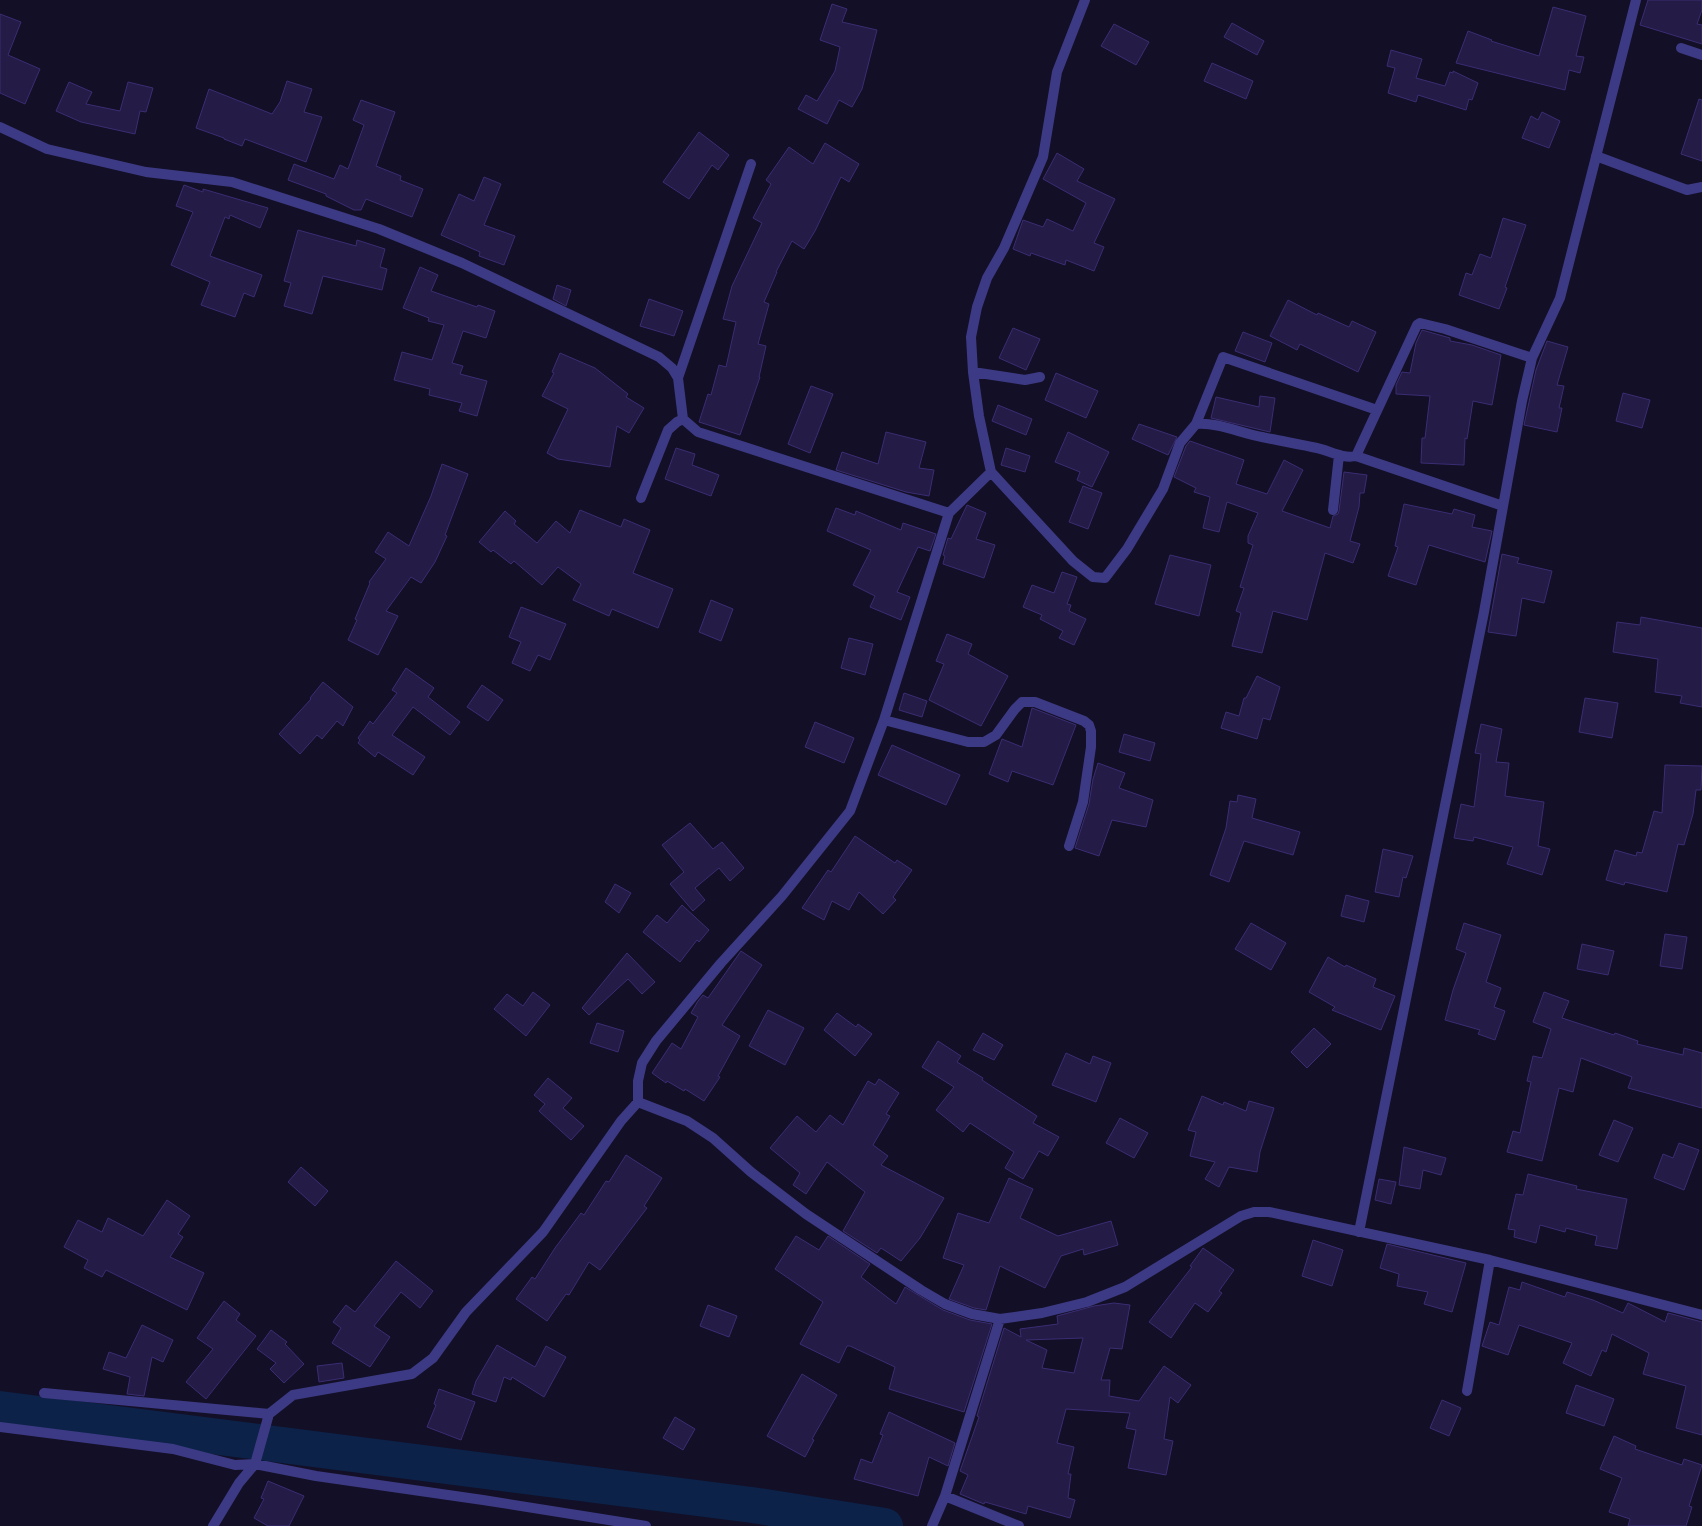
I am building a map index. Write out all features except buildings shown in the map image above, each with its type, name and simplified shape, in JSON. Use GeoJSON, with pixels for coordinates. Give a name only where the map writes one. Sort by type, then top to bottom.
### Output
{"type":"FeatureCollection","features":[{"type":"Feature","properties":{"kind":"street"},"geometry":{"type":"LineString","coordinates":[[1086,0],[1057,72],[1043,157],[1004,248],[987,278],[977,307],[971,337],[973,372],[979,416],[991,472],[1073,561],[1093,577],[1105,578],[1127,549],[1163,489],[1180,443],[1196,424],[1223,357],[1377,410]]}},
{"type":"Feature","properties":{"kind":"street"},"geometry":{"type":"LineString","coordinates":[[1359,1232],[1482,620],[1532,358],[1560,298],[1636,0]]}},
{"type":"Feature","properties":{"kind":"street"},"geometry":{"type":"LineString","coordinates":[[1681,48],[1702,55]]}},
{"type":"Feature","properties":{"kind":"street"},"geometry":{"type":"LineString","coordinates":[[0,127],[47,150],[146,172],[232,182],[379,229],[462,263],[659,357],[672,368],[678,378],[683,419],[698,432],[950,513]]}},
{"type":"Feature","properties":{"kind":"street"},"geometry":{"type":"LineString","coordinates":[[1596,156],[1686,190],[1702,187]]}},
{"type":"Feature","properties":{"kind":"street"},"geometry":{"type":"LineString","coordinates":[[678,378],[751,164]]}},
{"type":"Feature","properties":{"kind":"street"},"geometry":{"type":"LineString","coordinates":[[1356,456],[1417,325],[1420,323],[1445,329],[1532,358]]}},
{"type":"Feature","properties":{"kind":"street"},"geometry":{"type":"LineString","coordinates":[[973,372],[1025,380],[1040,378]]}},
{"type":"Feature","properties":{"kind":"street"},"geometry":{"type":"LineString","coordinates":[[641,498],[668,430],[683,419]]}},
{"type":"Feature","properties":{"kind":"street"},"geometry":{"type":"LineString","coordinates":[[1196,424],[1215,425],[1348,458],[1356,456],[1503,506]]}},
{"type":"Feature","properties":{"kind":"street"},"geometry":{"type":"LineString","coordinates":[[1333,510],[1339,455]]}},
{"type":"Feature","properties":{"kind":"street"},"geometry":{"type":"LineString","coordinates":[[213,1526],[239,1483],[255,1464],[269,1417],[293,1395],[412,1374],[434,1358],[466,1312],[543,1232],[621,1121],[638,1102],[638,1081],[642,1063],[656,1041],[721,964],[782,896],[850,811],[884,720],[950,513],[991,472]]}},
{"type":"Feature","properties":{"kind":"street"},"geometry":{"type":"LineString","coordinates":[[884,720],[968,742],[984,742],[996,735],[1014,709],[1022,702],[1035,702],[1084,720],[1089,725],[1091,731],[1091,747],[1083,802],[1069,846]]}},
{"type":"Feature","properties":{"kind":"street"},"geometry":{"type":"LineString","coordinates":[[638,1102],[687,1121],[712,1138],[751,1172],[806,1214],[921,1290],[945,1304],[972,1314],[1000,1319],[1042,1313],[1086,1302],[1125,1287],[1241,1216],[1254,1212],[1269,1212],[1490,1260],[1702,1315]]}},
{"type":"Feature","properties":{"kind":"street"},"geometry":{"type":"LineString","coordinates":[[1467,1391],[1490,1260]]}},
{"type":"Feature","properties":{"kind":"street"},"geometry":{"type":"LineString","coordinates":[[932,1526],[945,1496],[1000,1319]]}},
{"type":"Feature","properties":{"kind":"street"},"geometry":{"type":"LineString","coordinates":[[44,1393],[269,1417]]}},
{"type":"Feature","properties":{"kind":"street"},"geometry":{"type":"LineString","coordinates":[[0,1427],[173,1449],[235,1465],[255,1464],[316,1476],[483,1500],[646,1526]]}},
{"type":"Feature","properties":{"kind":"street"},"geometry":{"type":"LineString","coordinates":[[945,1496],[1019,1526]]}},
{"type":"Feature","properties":{"kind":"waterway"},"geometry":{"type":"LineString","coordinates":[[0,1409],[752,1505],[885,1526]]}}]}
